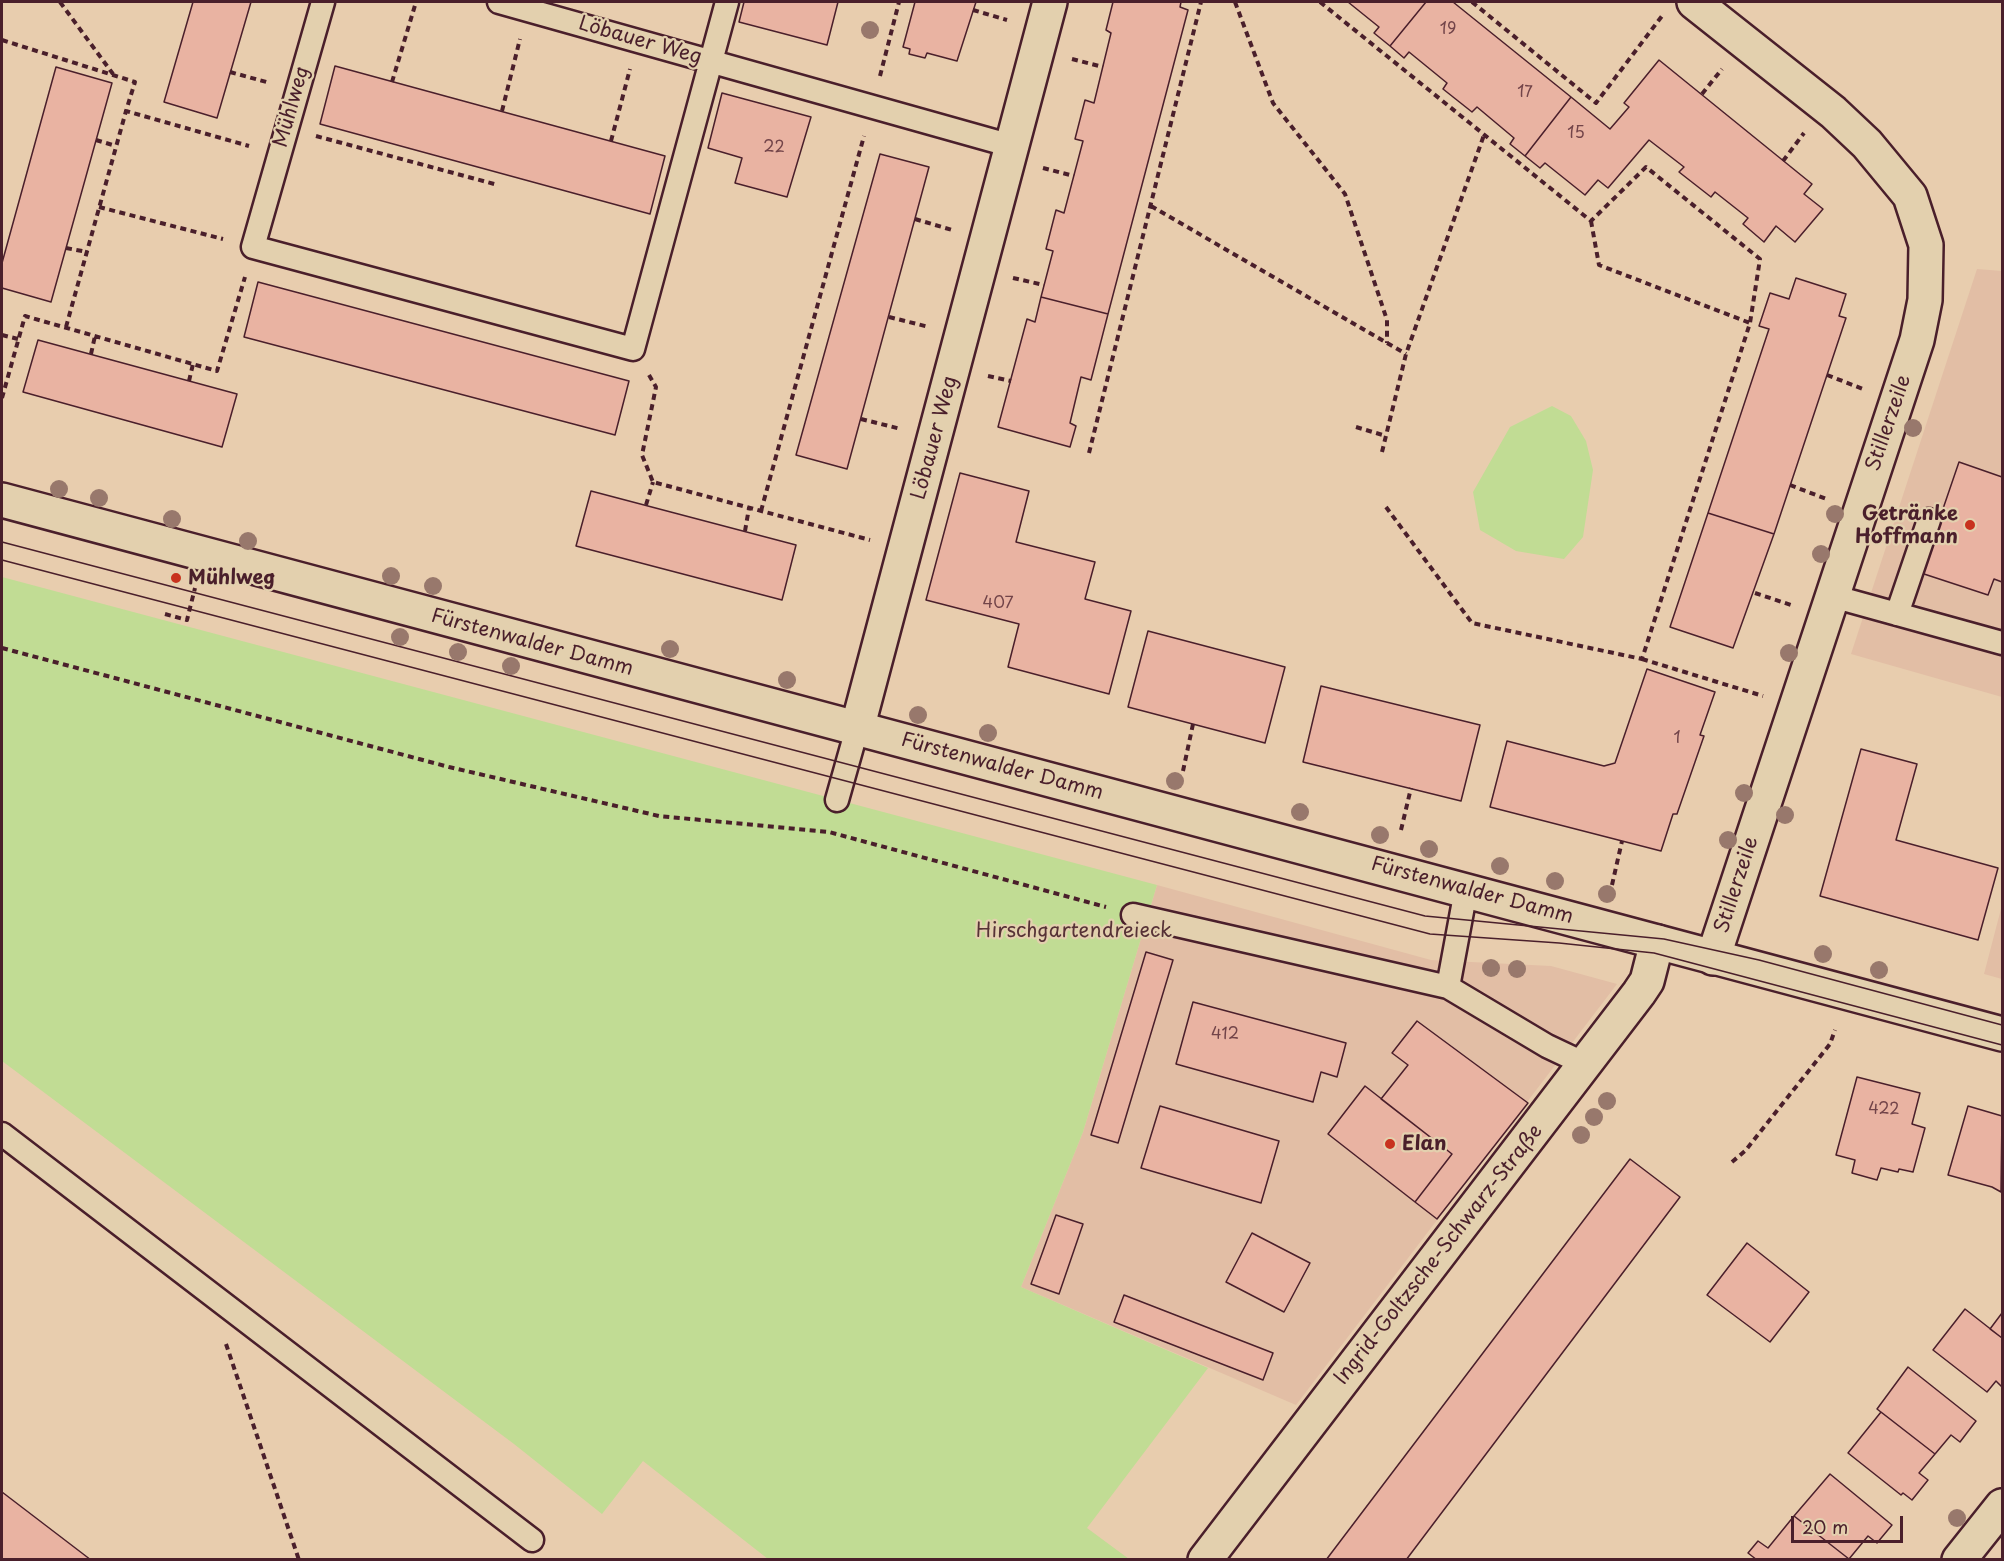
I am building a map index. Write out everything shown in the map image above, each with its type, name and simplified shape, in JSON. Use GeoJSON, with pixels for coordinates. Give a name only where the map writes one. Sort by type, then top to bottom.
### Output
{"type":"FeatureCollection","features":[{"type":"Feature","properties":{"kind":"street","name":"Löbauer Weg"},"geometry":{"type":"LineString","coordinates":[[857,729],[1050,2]]}},
{"type":"Feature","properties":{"kind":"street","name":"Stillerzeile"},"geometry":{"type":"LineString","coordinates":[[1680,6],[1833,112],[1867,144],[1910,196],[1926,245],[1925,300],[1917,340],[1713,958]]}},
{"type":"Feature","properties":{"kind":"street","name":"Fürstenwalder Damm"},"geometry":{"type":"LineString","coordinates":[[2,500],[2002,1034]]}},
{"type":"Feature","properties":{"kind":"street","name":"Ingrid-Goltzsche-Schwarz-Straße"},"geometry":{"type":"LineString","coordinates":[[1205,1560],[1647,981],[1657,942]]}},
{"type":"Feature","properties":{"kind":"street"},"geometry":{"type":"LineString","coordinates":[[1959,1560],[2002,1506]]}},
{"type":"Feature","properties":{"kind":"lane","name":"Mühlweg"},"geometry":{"type":"LineString","coordinates":[[253,247],[323,2]]}},
{"type":"Feature","properties":{"kind":"lane","name":"Löbauer Weg"},"geometry":{"type":"LineString","coordinates":[[499,2],[1012,146]]}},
{"type":"Feature","properties":{"kind":"lane","name":"Löbauer Weg"},"geometry":{"type":"LineString","coordinates":[[711,61],[727,2]]}},
{"type":"Feature","properties":{"kind":"lane"},"geometry":{"type":"LineString","coordinates":[[253,247],[633,349],[711,61]]}},
{"type":"Feature","properties":{"kind":"lane"},"geometry":{"type":"LineString","coordinates":[[1897,614],[1929,520]]}},
{"type":"Feature","properties":{"kind":"lane"},"geometry":{"type":"LineString","coordinates":[[1832,596],[2002,643]]}},
{"type":"Feature","properties":{"kind":"lane"},"geometry":{"type":"LineString","coordinates":[[837,800],[857,729]]}},
{"type":"Feature","properties":{"kind":"lane"},"geometry":{"type":"LineString","coordinates":[[1448,987],[1466,890]]}},
{"type":"Feature","properties":{"kind":"lane"},"geometry":{"type":"LineString","coordinates":[[1133,915],[1448,987],[1547,1046],[1585,1064]]}},
{"type":"Feature","properties":{"kind":"lane"},"geometry":{"type":"LineString","coordinates":[[2,1134],[532,1540]]}},
{"type":"Feature","properties":{"kind":"path"},"geometry":{"type":"LineString","coordinates":[[60,2],[114,75]]}},
{"type":"Feature","properties":{"kind":"path"},"geometry":{"type":"LineString","coordinates":[[392,82],[416,2]]}},
{"type":"Feature","properties":{"kind":"path"},"geometry":{"type":"LineString","coordinates":[[761,512],[899,2]]}},
{"type":"Feature","properties":{"kind":"path"},"geometry":{"type":"LineString","coordinates":[[1089,453],[1201,2]]}},
{"type":"Feature","properties":{"kind":"path"},"geometry":{"type":"LineString","coordinates":[[1235,2],[1273,103],[1345,194],[1387,320],[1387,343]]}},
{"type":"Feature","properties":{"kind":"path"},"geometry":{"type":"LineString","coordinates":[[1320,2],[1591,222],[1599,265],[1750,322]]}},
{"type":"Feature","properties":{"kind":"path"},"geometry":{"type":"LineString","coordinates":[[1472,2],[1596,103],[1680,6]]}},
{"type":"Feature","properties":{"kind":"path"},"geometry":{"type":"LineString","coordinates":[[502,111],[528,9]]}},
{"type":"Feature","properties":{"kind":"path"},"geometry":{"type":"LineString","coordinates":[[2,40],[135,82],[66,327]]}},
{"type":"Feature","properties":{"kind":"path"},"geometry":{"type":"LineString","coordinates":[[611,141],[637,40]]}},
{"type":"Feature","properties":{"kind":"path"},"geometry":{"type":"LineString","coordinates":[[230,72],[297,91]]}},
{"type":"Feature","properties":{"kind":"path"},"geometry":{"type":"LineString","coordinates":[[126,111],[278,154]]}},
{"type":"Feature","properties":{"kind":"path"},"geometry":{"type":"LineString","coordinates":[[286,128],[498,185]]}},
{"type":"Feature","properties":{"kind":"path"},"geometry":{"type":"LineString","coordinates":[[1382,452],[1406,354],[1484,135]]}},
{"type":"Feature","properties":{"kind":"path"},"geometry":{"type":"LineString","coordinates":[[96,140],[116,146]]}},
{"type":"Feature","properties":{"kind":"path"},"geometry":{"type":"LineString","coordinates":[[1591,222],[1646,167],[1760,259],[1750,322],[1642,659]]}},
{"type":"Feature","properties":{"kind":"path"},"geometry":{"type":"LineString","coordinates":[[1150,206],[1406,354]]}},
{"type":"Feature","properties":{"kind":"path"},"geometry":{"type":"LineString","coordinates":[[2,398],[25,316],[218,371],[253,247],[99,207]]}},
{"type":"Feature","properties":{"kind":"path"},"geometry":{"type":"LineString","coordinates":[[66,248],[87,252]]}},
{"type":"Feature","properties":{"kind":"path"},"geometry":{"type":"LineString","coordinates":[[2,335],[18,339]]}},
{"type":"Feature","properties":{"kind":"path"},"geometry":{"type":"LineString","coordinates":[[91,354],[95,336]]}},
{"type":"Feature","properties":{"kind":"path"},"geometry":{"type":"LineString","coordinates":[[633,349],[656,387],[642,455],[653,482],[646,505]]}},
{"type":"Feature","properties":{"kind":"path"},"geometry":{"type":"LineString","coordinates":[[189,381],[193,364]]}},
{"type":"Feature","properties":{"kind":"path"},"geometry":{"type":"LineString","coordinates":[[1356,427],[1386,436]]}},
{"type":"Feature","properties":{"kind":"path"},"geometry":{"type":"LineString","coordinates":[[653,482],[905,549]]}},
{"type":"Feature","properties":{"kind":"path"},"geometry":{"type":"LineString","coordinates":[[1386,507],[1472,623],[1642,659],[1709,678],[1795,708]]}},
{"type":"Feature","properties":{"kind":"path"},"geometry":{"type":"LineString","coordinates":[[745,531],[749,508]]}},
{"type":"Feature","properties":{"kind":"path"},"geometry":{"type":"LineString","coordinates":[[165,614],[186,620],[205,553]]}},
{"type":"Feature","properties":{"kind":"path"},"geometry":{"type":"LineString","coordinates":[[2,648],[449,767],[658,816],[829,832],[1133,915]]}},
{"type":"Feature","properties":{"kind":"path"},"geometry":{"type":"LineString","coordinates":[[1183,771],[1193,724]]}},
{"type":"Feature","properties":{"kind":"path"},"geometry":{"type":"LineString","coordinates":[[1401,830],[1411,788]]}},
{"type":"Feature","properties":{"kind":"path"},"geometry":{"type":"LineString","coordinates":[[1612,885],[1622,841]]}},
{"type":"Feature","properties":{"kind":"path"},"geometry":{"type":"LineString","coordinates":[[1732,1162],[1745,1151],[1830,1044],[1835,1030]]}},
{"type":"Feature","properties":{"kind":"path"},"geometry":{"type":"LineString","coordinates":[[208,1291],[299,1560]]}},
{"type":"Feature","properties":{"kind":"shaded area"},"geometry":{"type":"Polygon","coordinates":[[[1977,269],[2002,271],[2002,697],[1851,654],[1977,269]]]}},
{"type":"Feature","properties":{"kind":"shaded area"},"geometry":{"type":"Polygon","coordinates":[[[1157,885],[1431,960],[1551,966],[1617,984],[1296,1405],[1021,1287],[1083,1132],[1157,885]]]}},
{"type":"Feature","properties":{"kind":"shaded area"},"geometry":{"type":"Polygon","coordinates":[[[2002,905],[2002,979],[1984,974],[2002,905]]]}},
{"type":"Feature","properties":{"kind":"green space"},"geometry":{"type":"Polygon","coordinates":[[[1552,406],[1571,416],[1586,441],[1593,470],[1583,537],[1564,559],[1516,551],[1480,530],[1473,492],[1510,427],[1552,406]]]}},
{"type":"Feature","properties":{"kind":"green space","name":"Hirschgartendreieck"},"geometry":{"type":"Polygon","coordinates":[[[2,577],[1157,885],[1083,1132],[1021,1287],[1208,1368],[1087,1528],[1129,1559],[768,1559],[643,1461],[602,1514],[514,1444],[2,1061],[2,577]]]}},
{"type":"Feature","properties":{"kind":"building"},"geometry":{"type":"Polygon","coordinates":[[[193,2],[251,2],[217,118],[164,102],[193,2]]]}},
{"type":"Feature","properties":{"kind":"building"},"geometry":{"type":"Polygon","coordinates":[[[744,2],[838,2],[827,45],[739,22],[744,2]]]}},
{"type":"Feature","properties":{"kind":"building"},"geometry":{"type":"Polygon","coordinates":[[[915,2],[976,2],[957,61],[927,53],[925,58],[909,54],[910,49],[903,47],[915,2]]]}},
{"type":"Feature","properties":{"kind":"building"},"geometry":{"type":"Polygon","coordinates":[[[1113,2],[1181,2],[1180,7],[1188,10],[1108,314],[1041,297],[1053,251],[1046,249],[1056,210],[1064,213],[1083,141],[1075,139],[1085,100],[1094,103],[1111,33],[1106,30],[1113,2]]]}},
{"type":"Feature","properties":{"kind":"building"},"geometry":{"type":"Polygon","coordinates":[[[1348,2],[1426,2],[1390,46],[1374,33],[1379,27],[1348,2]]]}},
{"type":"Feature","properties":{"kind":"building"},"geometry":{"type":"Polygon","coordinates":[[[1426,2],[1453,2],[1571,97],[1525,156],[1510,144],[1514,138],[1477,107],[1472,112],[1443,89],[1447,83],[1409,52],[1404,58],[1390,46],[1426,2]]]}},
{"type":"Feature","properties":{"kind":"building"},"geometry":{"type":"Polygon","coordinates":[[[1659,60],[1812,184],[1804,194],[1823,209],[1795,242],[1776,226],[1764,242],[1743,224],[1748,218],[1715,192],[1711,197],[1679,172],[1684,167],[1649,140],[1608,188],[1598,180],[1585,195],[1545,163],[1540,168],[1525,156],[1571,97],[1610,129],[1629,107],[1624,103],[1659,60]]]}},
{"type":"Feature","properties":{"kind":"building"},"geometry":{"type":"Polygon","coordinates":[[[335,66],[665,156],[650,214],[320,124],[335,66]]]}},
{"type":"Feature","properties":{"kind":"building"},"geometry":{"type":"Polygon","coordinates":[[[56,67],[112,83],[51,302],[2,288],[2,263],[56,67]]]}},
{"type":"Feature","properties":{"kind":"building"},"geometry":{"type":"Polygon","coordinates":[[[722,93],[811,117],[787,197],[735,183],[742,158],[708,148],[722,93]]]}},
{"type":"Feature","properties":{"kind":"building"},"geometry":{"type":"Polygon","coordinates":[[[880,154],[929,167],[847,469],[796,455],[880,154]]]}},
{"type":"Feature","properties":{"kind":"building"},"geometry":{"type":"Polygon","coordinates":[[[1796,278],[1846,294],[1839,316],[1846,318],[1774,534],[1708,513],[1769,329],[1759,326],[1770,293],[1789,299],[1796,278]]]}},
{"type":"Feature","properties":{"kind":"building"},"geometry":{"type":"Polygon","coordinates":[[[258,282],[629,381],[615,435],[244,337],[258,282]]]}},
{"type":"Feature","properties":{"kind":"building"},"geometry":{"type":"Polygon","coordinates":[[[1041,297],[1108,314],[1091,380],[1081,377],[1070,423],[1076,426],[1070,447],[998,427],[1027,319],[1035,322],[1041,297]]]}},
{"type":"Feature","properties":{"kind":"building"},"geometry":{"type":"Polygon","coordinates":[[[38,340],[237,394],[222,447],[23,392],[38,340]]]}},
{"type":"Feature","properties":{"kind":"building","name":"Getränke Hoffmann"},"geometry":{"type":"Polygon","coordinates":[[[1959,462],[2002,477],[2002,582],[1994,579],[1988,595],[1921,573],[1959,462]]]}},
{"type":"Feature","properties":{"kind":"building"},"geometry":{"type":"Polygon","coordinates":[[[960,473],[1029,491],[1016,542],[1095,562],[1085,599],[1131,611],[1109,694],[1008,667],[1019,624],[926,600],[960,473]]]}},
{"type":"Feature","properties":{"kind":"building"},"geometry":{"type":"Polygon","coordinates":[[[591,491],[796,545],[782,600],[576,546],[591,491]]]}},
{"type":"Feature","properties":{"kind":"building"},"geometry":{"type":"Polygon","coordinates":[[[1708,513],[1774,534],[1733,648],[1670,627],[1708,513]]]}},
{"type":"Feature","properties":{"kind":"building"},"geometry":{"type":"Polygon","coordinates":[[[1148,631],[1285,667],[1265,743],[1128,707],[1148,631]]]}},
{"type":"Feature","properties":{"kind":"building"},"geometry":{"type":"Polygon","coordinates":[[[1647,669],[1715,692],[1700,735],[1704,736],[1677,814],[1673,814],[1661,851],[1490,807],[1507,741],[1604,766],[1615,763],[1647,669]]]}},
{"type":"Feature","properties":{"kind":"building"},"geometry":{"type":"Polygon","coordinates":[[[1321,686],[1480,725],[1461,801],[1303,762],[1321,686]]]}},
{"type":"Feature","properties":{"kind":"building"},"geometry":{"type":"Polygon","coordinates":[[[1861,749],[1917,764],[1896,840],[1998,868],[1978,940],[1820,896],[1861,749]]]}},
{"type":"Feature","properties":{"kind":"building"},"geometry":{"type":"Polygon","coordinates":[[[1146,952],[1173,960],[1118,1143],[1091,1135],[1146,952]]]}},
{"type":"Feature","properties":{"kind":"building"},"geometry":{"type":"Polygon","coordinates":[[[1193,1002],[1346,1043],[1337,1077],[1321,1072],[1313,1102],[1176,1064],[1193,1002]]]}},
{"type":"Feature","properties":{"kind":"building"},"geometry":{"type":"Polygon","coordinates":[[[1417,1021],[1528,1103],[1437,1219],[1415,1202],[1452,1154],[1381,1099],[1408,1065],[1392,1053],[1417,1021]]]}},
{"type":"Feature","properties":{"kind":"building"},"geometry":{"type":"Polygon","coordinates":[[[1857,1077],[1920,1093],[1912,1124],[1925,1128],[1913,1172],[1899,1169],[1898,1172],[1881,1168],[1877,1180],[1852,1173],[1855,1160],[1836,1155],[1857,1077]]]}},
{"type":"Feature","properties":{"kind":"building","name":"Elan"},"geometry":{"type":"Polygon","coordinates":[[[1365,1086],[1452,1154],[1415,1202],[1328,1134],[1365,1086]]]}},
{"type":"Feature","properties":{"kind":"building"},"geometry":{"type":"Polygon","coordinates":[[[1160,1106],[1279,1141],[1261,1203],[1141,1168],[1160,1106]]]}},
{"type":"Feature","properties":{"kind":"building"},"geometry":{"type":"Polygon","coordinates":[[[1968,1106],[2002,1116],[2001,1192],[1992,1187],[1948,1175],[1968,1106]]]}},
{"type":"Feature","properties":{"kind":"building"},"geometry":{"type":"Polygon","coordinates":[[[1630,1159],[1680,1197],[1406,1560],[1326,1560],[1630,1159]]]}},
{"type":"Feature","properties":{"kind":"building"},"geometry":{"type":"Polygon","coordinates":[[[1056,1215],[1083,1224],[1059,1294],[1031,1284],[1056,1215]]]}},
{"type":"Feature","properties":{"kind":"building"},"geometry":{"type":"Polygon","coordinates":[[[1252,1233],[1310,1263],[1284,1312],[1226,1282],[1252,1233]]]}},
{"type":"Feature","properties":{"kind":"building"},"geometry":{"type":"Polygon","coordinates":[[[1747,1243],[1809,1292],[1770,1342],[1707,1295],[1747,1243]]]}},
{"type":"Feature","properties":{"kind":"building"},"geometry":{"type":"Polygon","coordinates":[[[1124,1295],[1273,1353],[1263,1380],[1114,1322],[1124,1295]]]}},
{"type":"Feature","properties":{"kind":"building"},"geometry":{"type":"Polygon","coordinates":[[[1965,1309],[2002,1338],[2002,1387],[1996,1381],[1987,1392],[1933,1350],[1965,1309]]]}},
{"type":"Feature","properties":{"kind":"building"},"geometry":{"type":"Polygon","coordinates":[[[2002,1313],[2002,1338],[1990,1329],[2002,1313]]]}},
{"type":"Feature","properties":{"kind":"building"},"geometry":{"type":"Polygon","coordinates":[[[1908,1367],[1976,1421],[1960,1442],[1951,1435],[1935,1454],[1877,1409],[1908,1367]]]}},
{"type":"Feature","properties":{"kind":"building"},"geometry":{"type":"Polygon","coordinates":[[[1881,1412],[1935,1454],[1919,1473],[1928,1480],[1912,1500],[1903,1493],[1901,1495],[1848,1453],[1881,1412]]]}},
{"type":"Feature","properties":{"kind":"building"},"geometry":{"type":"Polygon","coordinates":[[[1830,1474],[1892,1525],[1877,1543],[1868,1536],[1849,1559],[1794,1516],[1830,1474]]]}},
{"type":"Feature","properties":{"kind":"building"},"geometry":{"type":"Polygon","coordinates":[[[2,1492],[91,1560],[2,1560],[2,1492]]]}},
{"type":"Feature","properties":{"kind":"building"},"geometry":{"type":"Polygon","coordinates":[[[1794,1516],[1849,1559],[1757,1560],[1748,1553],[1758,1541],[1768,1548],[1794,1516]]]}},
{"type":"Feature","properties":{"kind":"tram line"},"geometry":{"type":"LineString","coordinates":[[2,542],[1425,916],[1664,939],[1759,960],[2002,1025]]}},
{"type":"Feature","properties":{"kind":"tram line"},"geometry":{"type":"LineString","coordinates":[[2,560],[1430,934],[1559,943],[1654,953],[2002,1045]]}},
{"type":"Feature","properties":{"kind":"place","name":"Getränke Hoffmann"},"geometry":{"type":"Point","coordinates":[1970,525]}},
{"type":"Feature","properties":{"kind":"place","name":"Mühlweg"},"geometry":{"type":"Point","coordinates":[176,578]}},
{"type":"Feature","properties":{"kind":"place","name":"Elan"},"geometry":{"type":"Point","coordinates":[1390,1144]}}]}
